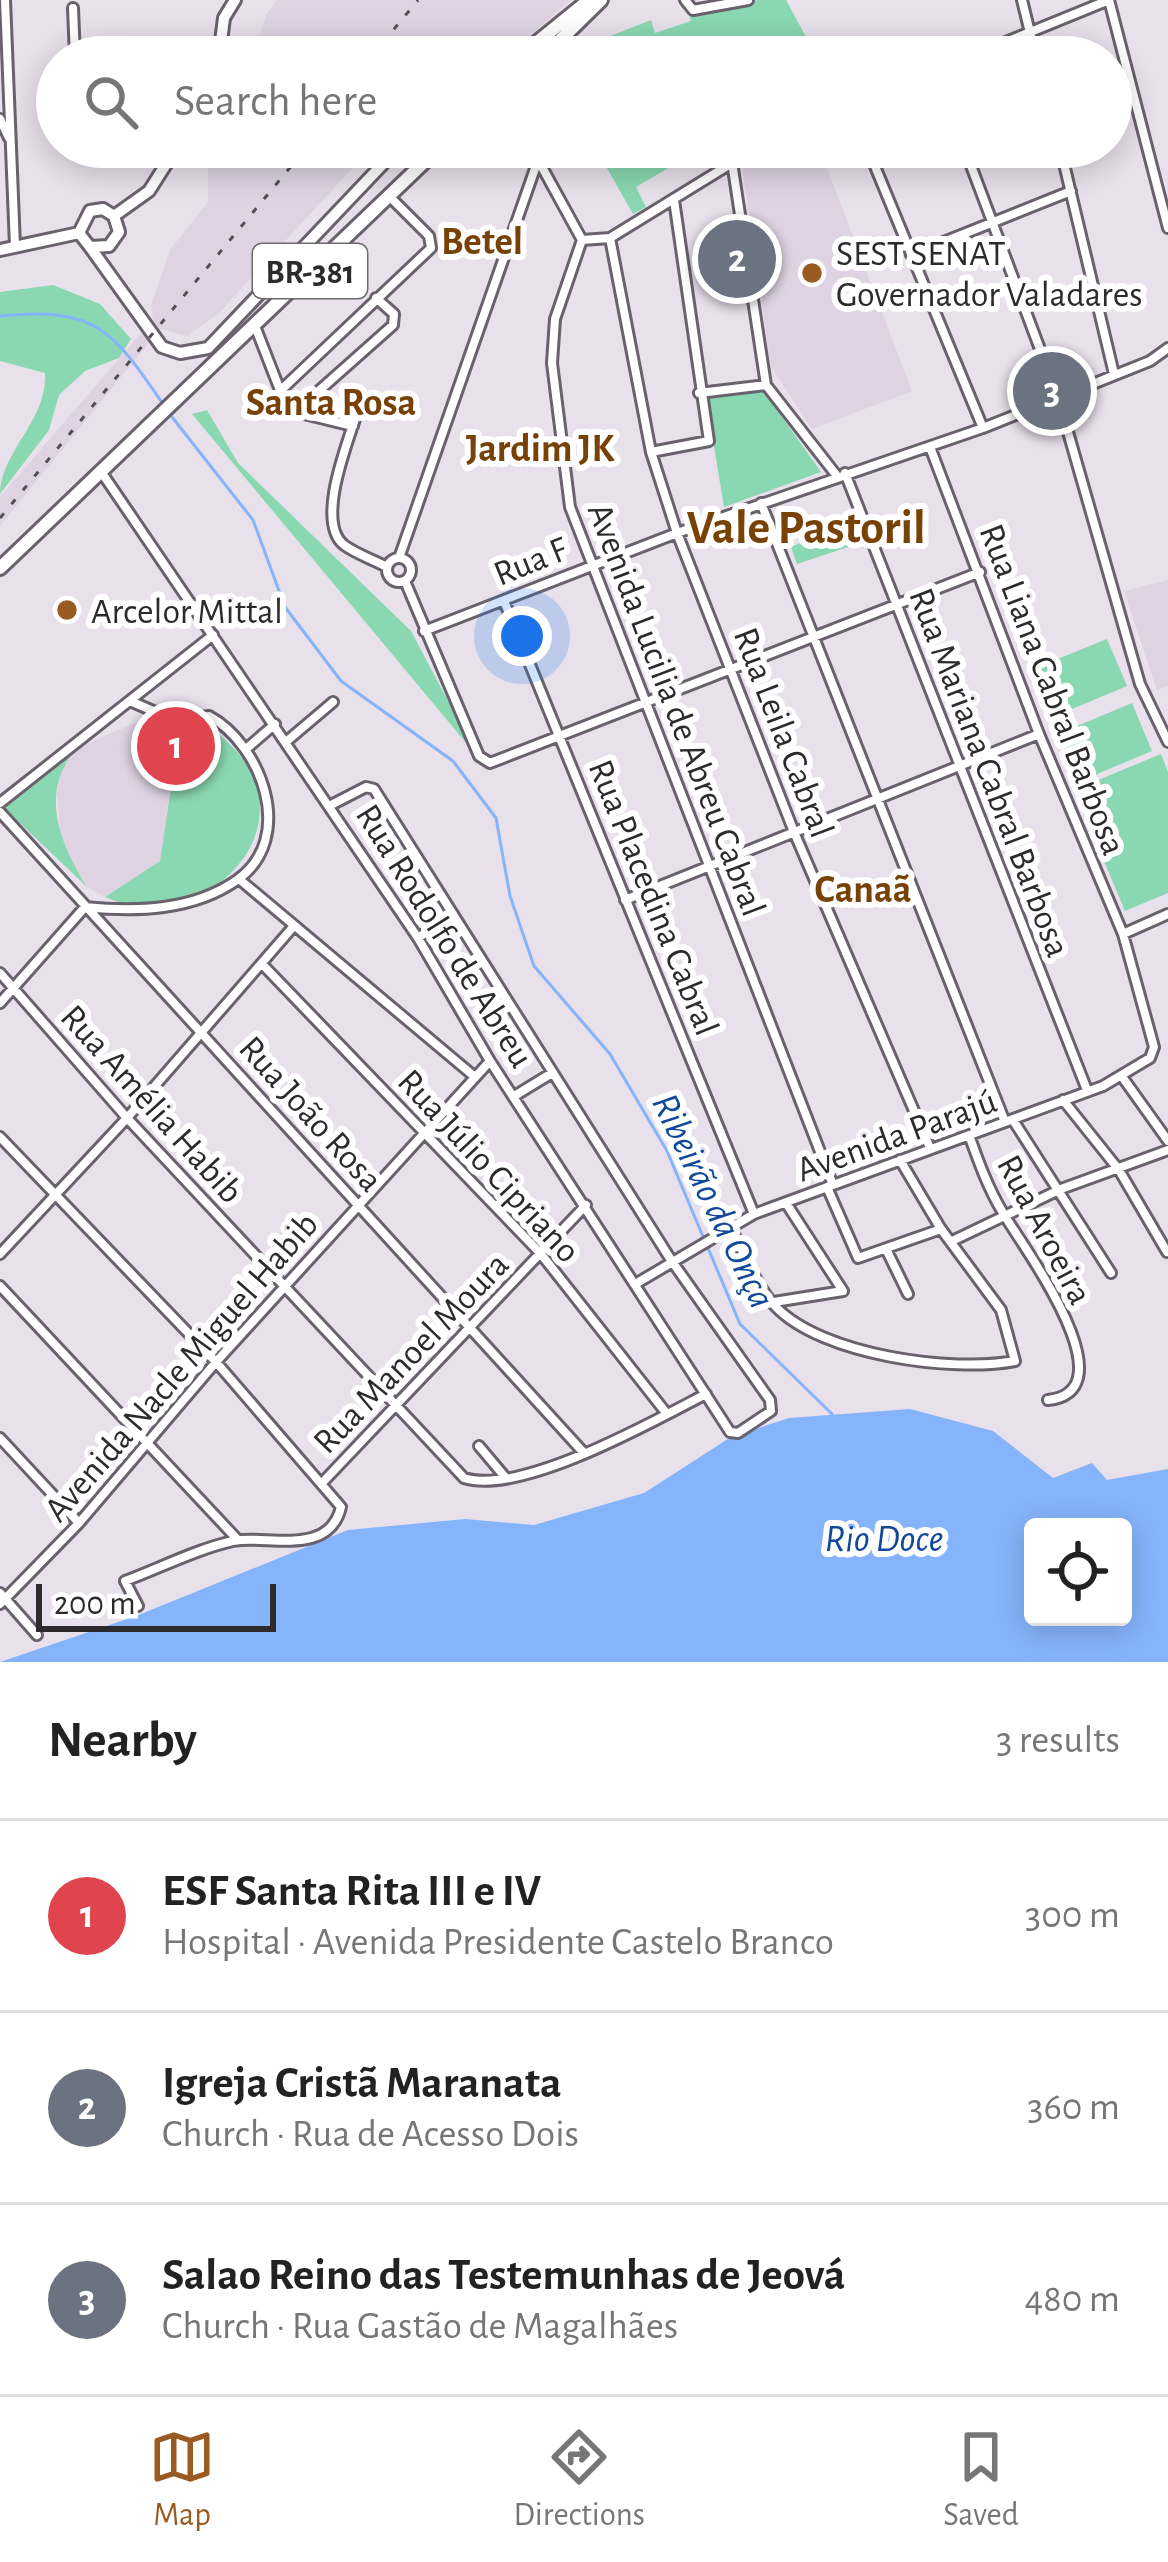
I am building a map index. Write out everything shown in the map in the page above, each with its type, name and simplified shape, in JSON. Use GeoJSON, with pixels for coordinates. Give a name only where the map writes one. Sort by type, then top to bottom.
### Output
{"type":"FeatureCollection","features":[{"type":"Feature","properties":{"kind":"main road"},"geometry":{"type":"LineString","coordinates":[[545,36],[589,0]]}},
{"type":"Feature","properties":{"kind":"main road"},"geometry":{"type":"LineString","coordinates":[[564,36],[601,0]]}},
{"type":"Feature","properties":{"kind":"main road","name":"BR-381"},"geometry":{"type":"LineString","coordinates":[[0,568],[417,168]]}},
{"type":"Feature","properties":{"kind":"street"},"geometry":{"type":"LineString","coordinates":[[5,0],[15,248]]}},
{"type":"Feature","properties":{"kind":"street"},"geometry":{"type":"LineString","coordinates":[[222,36],[223,0]]}},
{"type":"Feature","properties":{"kind":"street"},"geometry":{"type":"LineString","coordinates":[[224,18],[235,0]]}},
{"type":"Feature","properties":{"kind":"street"},"geometry":{"type":"LineString","coordinates":[[685,0],[693,10],[748,0]]}},
{"type":"Feature","properties":{"kind":"street"},"geometry":{"type":"LineString","coordinates":[[1022,0],[1030,36]]}},
{"type":"Feature","properties":{"kind":"street"},"geometry":{"type":"LineString","coordinates":[[1019,36],[1109,0],[1118,36]]}},
{"type":"Feature","properties":{"kind":"street"},"geometry":{"type":"LineString","coordinates":[[73,8],[74,36]]}},
{"type":"Feature","properties":{"kind":"street"},"geometry":{"type":"LineString","coordinates":[[1132,89],[1168,228]]}},
{"type":"Feature","properties":{"kind":"street"},"geometry":{"type":"LineString","coordinates":[[0,119],[12,145]]}},
{"type":"Feature","properties":{"kind":"street"},"geometry":{"type":"LineString","coordinates":[[163,168],[149,190],[114,216],[90,211],[80,220],[79,232],[116,281],[138,321],[162,347],[180,353],[208,348],[379,168]]}},
{"type":"Feature","properties":{"kind":"street"},"geometry":{"type":"LineString","coordinates":[[387,566],[399,558],[535,168]]}},
{"type":"Feature","properties":{"kind":"street"},"geometry":{"type":"LineString","coordinates":[[542,168],[582,240],[610,238],[725,168]]}},
{"type":"Feature","properties":{"kind":"street"},"geometry":{"type":"LineString","coordinates":[[699,393],[766,385],[734,168]]}},
{"type":"Feature","properties":{"kind":"street"},"geometry":{"type":"LineString","coordinates":[[876,168],[983,428]]}},
{"type":"Feature","properties":{"kind":"street"},"geometry":{"type":"LineString","coordinates":[[973,168],[1058,397],[1140,684],[1168,742]]}},
{"type":"Feature","properties":{"kind":"street"},"geometry":{"type":"LineString","coordinates":[[1065,168],[1114,374]]}},
{"type":"Feature","properties":{"kind":"street"},"geometry":{"type":"LineString","coordinates":[[911,255],[1071,190]]}},
{"type":"Feature","properties":{"kind":"street"},"geometry":{"type":"LineString","coordinates":[[280,391],[431,242],[388,195]]}},
{"type":"Feature","properties":{"kind":"street"},"geometry":{"type":"LineString","coordinates":[[651,452],[709,441],[674,200]]}},
{"type":"Feature","properties":{"kind":"street"},"geometry":{"type":"LineString","coordinates":[[114,216],[119,232],[109,246],[116,281]]}},
{"type":"Feature","properties":{"kind":"street"},"geometry":{"type":"LineString","coordinates":[[0,250],[79,232]]}},
{"type":"Feature","properties":{"kind":"street","name":"Rua Leila Cabral"},"geometry":{"type":"LineString","coordinates":[[610,238],[651,452],[677,533],[794,832],[930,1148]]}},
{"type":"Feature","properties":{"kind":"street","name":"Avenida Lucilia de Abreu Cabral"},"geometry":{"type":"LineString","coordinates":[[582,240],[555,319],[552,363],[569,507],[588,566],[648,702],[858,1258],[886,1249]]}},
{"type":"Feature","properties":{"kind":"street"},"geometry":{"type":"LineString","coordinates":[[90,247],[109,246]]}},
{"type":"Feature","properties":{"kind":"street"},"geometry":{"type":"LineString","coordinates":[[295,412],[393,325],[394,314],[376,298]]}},
{"type":"Feature","properties":{"kind":"street"},"geometry":{"type":"LineString","coordinates":[[254,326],[280,391],[295,412],[353,426]]}},
{"type":"Feature","properties":{"kind":"street","name":"Rua F"},"geometry":{"type":"LineString","coordinates":[[424,631],[677,533],[983,428],[1150,361],[1168,348]]}},
{"type":"Feature","properties":{"kind":"street","name":"Rua Mariana Cabral Barbosa"},"geometry":{"type":"LineString","coordinates":[[766,385],[841,474],[1087,1090]]}},
{"type":"Feature","properties":{"kind":"street"},"geometry":{"type":"LineString","coordinates":[[359,406],[333,495],[333,531],[343,544],[387,566],[393,580],[404,580]]}},
{"type":"Feature","properties":{"kind":"street","name":"Rua Liana Cabral Barbosa"},"geometry":{"type":"LineString","coordinates":[[930,447],[1039,734],[1123,934],[1154,1047],[1150,1058],[1123,1078]]}},
{"type":"Feature","properties":{"kind":"street","name":"Rua Rodolfo de Abreu"},"geometry":{"type":"LineString","coordinates":[[102,473],[418,938],[490,1060],[733,1433],[771,1406],[671,1260]]}},
{"type":"Feature","properties":{"kind":"street"},"geometry":{"type":"LineString","coordinates":[[761,503],[875,799],[1009,1121],[1060,1189],[1111,1273]]}},
{"type":"Feature","properties":{"kind":"street"},"geometry":{"type":"LineString","coordinates":[[399,558],[410,567],[404,580],[484,760],[498,763],[980,572]]}},
{"type":"Feature","properties":{"kind":"street","name":"Rua Placedina Cabral"},"geometry":{"type":"LineString","coordinates":[[505,601],[754,1214]]}},
{"type":"Feature","properties":{"kind":"street"},"geometry":{"type":"LineString","coordinates":[[0,808],[213,635]]}},
{"type":"Feature","properties":{"kind":"street"},"geometry":{"type":"LineString","coordinates":[[0,1003],[85,907],[160,909],[239,879],[260,843],[268,804],[246,749],[209,716],[174,720],[130,700]]}},
{"type":"Feature","properties":{"kind":"street"},"geometry":{"type":"LineString","coordinates":[[287,741],[333,702]]}},
{"type":"Feature","properties":{"kind":"street"},"geometry":{"type":"LineString","coordinates":[[246,749],[275,724]]}},
{"type":"Feature","properties":{"kind":"street"},"geometry":{"type":"LineString","coordinates":[[625,900],[1039,734]]}},
{"type":"Feature","properties":{"kind":"street"},"geometry":{"type":"LineString","coordinates":[[331,806],[370,787],[671,1260]]}},
{"type":"Feature","properties":{"kind":"street","name":"Rua João Rosa"},"geometry":{"type":"LineString","coordinates":[[0,808],[583,1452]]}},
{"type":"Feature","properties":{"kind":"street"},"geometry":{"type":"LineString","coordinates":[[239,879],[475,1077]]}},
{"type":"Feature","properties":{"kind":"street"},"geometry":{"type":"LineString","coordinates":[[418,938],[453,914]]}},
{"type":"Feature","properties":{"kind":"street"},"geometry":{"type":"LineString","coordinates":[[1123,934],[1168,914]]}},
{"type":"Feature","properties":{"kind":"street"},"geometry":{"type":"LineString","coordinates":[[0,1254],[128,1118],[293,927]]}},
{"type":"Feature","properties":{"kind":"street","name":"Rua Júlio Cipriano"},"geometry":{"type":"LineString","coordinates":[[262,964],[541,1254],[667,1414]]}},
{"type":"Feature","properties":{"kind":"street","name":"Rua Amélia Habib"},"geometry":{"type":"LineString","coordinates":[[0,974],[464,1478],[506,1478]]}},
{"type":"Feature","properties":{"kind":"street","name":"Avenida Nacle Miguel Habib"},"geometry":{"type":"LineString","coordinates":[[2,1599],[79,1523],[216,1362],[490,1060]]}},
{"type":"Feature","properties":{"kind":"street"},"geometry":{"type":"LineString","coordinates":[[516,1095],[552,1073]]}},
{"type":"Feature","properties":{"kind":"street"},"geometry":{"type":"LineString","coordinates":[[952,1241],[1060,1189],[1120,1170],[1168,1146],[1163,1126],[1123,1078]]}},
{"type":"Feature","properties":{"kind":"street","name":"Avenida Parajú"},"geometry":{"type":"LineString","coordinates":[[637,1283],[754,1214],[1123,1078]]}},
{"type":"Feature","properties":{"kind":"street"},"geometry":{"type":"LineString","coordinates":[[1063,1100],[1120,1170],[1167,1252]]}},
{"type":"Feature","properties":{"kind":"street","name":"Rua Aroeira"},"geometry":{"type":"LineString","coordinates":[[970,1135],[984,1179],[1050,1282],[1072,1337],[1080,1376],[1061,1399],[1048,1400]]}},
{"type":"Feature","properties":{"kind":"street"},"geometry":{"type":"LineString","coordinates":[[0,1137],[216,1362],[341,1507],[331,1526],[315,1536],[274,1544],[237,1539],[125,1581],[138,1606]]}},
{"type":"Feature","properties":{"kind":"street"},"geometry":{"type":"LineString","coordinates":[[730,1226],[772,1303],[795,1322],[850,1350],[998,1364],[1017,1358],[1000,1310],[940,1229],[900,1160]]}},
{"type":"Feature","properties":{"kind":"street"},"geometry":{"type":"LineString","coordinates":[[772,1303],[843,1291],[786,1203]]}},
{"type":"Feature","properties":{"kind":"street","name":"Rua Manoel Moura"},"geometry":{"type":"LineString","coordinates":[[322,1484],[586,1205]]}},
{"type":"Feature","properties":{"kind":"street"},"geometry":{"type":"LineString","coordinates":[[908,1294],[886,1249],[940,1229]]}},
{"type":"Feature","properties":{"kind":"street"},"geometry":{"type":"LineString","coordinates":[[0,1286],[237,1539]]}},
{"type":"Feature","properties":{"kind":"street"},"geometry":{"type":"LineString","coordinates":[[479,1446],[506,1478],[583,1452],[706,1394]]}},
{"type":"Feature","properties":{"kind":"street"},"geometry":{"type":"LineString","coordinates":[[0,1438],[79,1523]]}},
{"type":"Feature","properties":{"kind":"street"},"geometry":{"type":"LineString","coordinates":[[2,1599],[37,1635]]}},
{"type":"Feature","properties":{"kind":"shaded area"},"geometry":{"type":"Polygon","coordinates":[[[277,0],[571,0],[529,36],[260,36],[277,0]]]}},
{"type":"Feature","properties":{"kind":"shaded area"},"geometry":{"type":"Polygon","coordinates":[[[353,168],[219,313],[187,336],[160,329],[0,526],[0,497],[153,319],[151,305],[170,250],[208,202],[208,169],[353,168]]]}},
{"type":"Feature","properties":{"kind":"shaded area","name":"SEST SENAT Governador Valadares"},"geometry":{"type":"Polygon","coordinates":[[[742,168],[827,168],[912,391],[812,429],[771,367],[742,168]]]}},
{"type":"Feature","properties":{"kind":"shaded area"},"geometry":{"type":"Polygon","coordinates":[[[1168,580],[1168,686],[1157,690],[1124,591],[1168,580]]]}},
{"type":"Feature","properties":{"kind":"shaded area"},"geometry":{"type":"Polygon","coordinates":[[[135,723],[207,726],[203,769],[173,768],[160,861],[105,897],[87,887],[61,844],[57,792],[64,763],[77,748],[135,723]]]}},
{"type":"Feature","properties":{"kind":"green space"},"geometry":{"type":"Polygon","coordinates":[[[757,0],[786,0],[806,36],[610,36],[651,20],[655,33],[691,21],[689,13],[757,0]]]}},
{"type":"Feature","properties":{"kind":"green space"},"geometry":{"type":"Polygon","coordinates":[[[607,168],[668,168],[636,187],[646,207],[633,214],[607,168]]]}},
{"type":"Feature","properties":{"kind":"green space"},"geometry":{"type":"Polygon","coordinates":[[[53,285],[100,304],[131,339],[119,358],[85,371],[59,395],[49,430],[0,494],[7,464],[39,406],[45,373],[0,361],[0,292],[53,285]]]}},
{"type":"Feature","properties":{"kind":"green space"},"geometry":{"type":"Polygon","coordinates":[[[763,390],[821,472],[724,507],[706,398],[763,390]]]}},
{"type":"Feature","properties":{"kind":"green space"},"geometry":{"type":"Polygon","coordinates":[[[207,410],[238,463],[411,631],[477,756],[192,414],[207,410]]]}},
{"type":"Feature","properties":{"kind":"green space"},"geometry":{"type":"Polygon","coordinates":[[[857,519],[866,541],[797,564],[791,547],[857,519]]]}},
{"type":"Feature","properties":{"kind":"green space"},"geometry":{"type":"Polygon","coordinates":[[[1107,639],[1127,686],[1053,717],[1033,669],[1107,639]]]}},
{"type":"Feature","properties":{"kind":"green space"},"geometry":{"type":"Polygon","coordinates":[[[1132,703],[1152,751],[1078,782],[1058,734],[1132,703]]]}},
{"type":"Feature","properties":{"kind":"green space"},"geometry":{"type":"Polygon","coordinates":[[[207,726],[243,759],[258,794],[257,828],[243,860],[217,885],[184,901],[145,906],[105,897],[160,861],[174,767],[203,769],[207,726]]]}},
{"type":"Feature","properties":{"kind":"green space"},"geometry":{"type":"Polygon","coordinates":[[[77,748],[58,783],[57,818],[87,887],[3,807],[77,748]]]}},
{"type":"Feature","properties":{"kind":"green space"},"geometry":{"type":"Polygon","coordinates":[[[1161,754],[1168,772],[1168,893],[1125,911],[1074,790],[1161,754]]]}},
{"type":"Feature","properties":{"kind":"water","name":"Rio Doce"},"geometry":{"type":"Polygon","coordinates":[[[910,1409],[993,1431],[1053,1478],[1092,1463],[1107,1480],[1168,1469],[1168,1662],[0,1662],[136,1616],[348,1530],[465,1519],[534,1525],[644,1493],[731,1437],[789,1418],[910,1409]]]}},
{"type":"Feature","properties":{"kind":"waterway","name":"Ribeirão da Onça"},"geometry":{"type":"LineString","coordinates":[[0,316],[59,315],[99,329],[130,358],[163,404]]}},
{"type":"Feature","properties":{"kind":"waterway","name":"Ribeirão da Onça"},"geometry":{"type":"LineString","coordinates":[[168,412],[253,520],[285,607],[341,681],[453,761],[496,818],[510,896],[534,966],[610,1054],[667,1151],[704,1239]]}},
{"type":"Feature","properties":{"kind":"waterway","name":"Ribeirão da Onça"},"geometry":{"type":"LineString","coordinates":[[708,1248],[740,1324],[832,1414]]}},
{"type":"Feature","properties":{"kind":"railway"},"geometry":{"type":"LineString","coordinates":[[388,36],[418,0]]}},
{"type":"Feature","properties":{"kind":"railway"},"geometry":{"type":"LineString","coordinates":[[0,518],[290,168]]}},
{"type":"Feature","properties":{"kind":"place","name":"Igreja Cristã Maranata"},"geometry":{"type":"Point","coordinates":[737,259]}},
{"type":"Feature","properties":{"kind":"place","name":"SEST SENAT Governador Valadares"},"geometry":{"type":"Point","coordinates":[812,273]}},
{"type":"Feature","properties":{"kind":"place","name":"Salao Reino das Testemunhas de Jeová"},"geometry":{"type":"Point","coordinates":[1052,391]}},
{"type":"Feature","properties":{"kind":"place","name":"Arcelor Mittal"},"geometry":{"type":"Point","coordinates":[67,610]}},
{"type":"Feature","properties":{"kind":"place","name":"ESF Santa Rita III e IV"},"geometry":{"type":"Point","coordinates":[176,746]}},
{"type":"Feature","properties":{"kind":"district","name":"Betel"},"geometry":{"type":"Point","coordinates":[482,240]}},
{"type":"Feature","properties":{"kind":"district","name":"Santa Rosa"},"geometry":{"type":"Point","coordinates":[331,401]}},
{"type":"Feature","properties":{"kind":"district","name":"Jardim JK"},"geometry":{"type":"Point","coordinates":[540,447]}},
{"type":"Feature","properties":{"kind":"district","name":"Vale Pastoril"},"geometry":{"type":"Point","coordinates":[806,526]}},
{"type":"Feature","properties":{"kind":"district","name":"Canaã"},"geometry":{"type":"Point","coordinates":[863,888]}}]}
